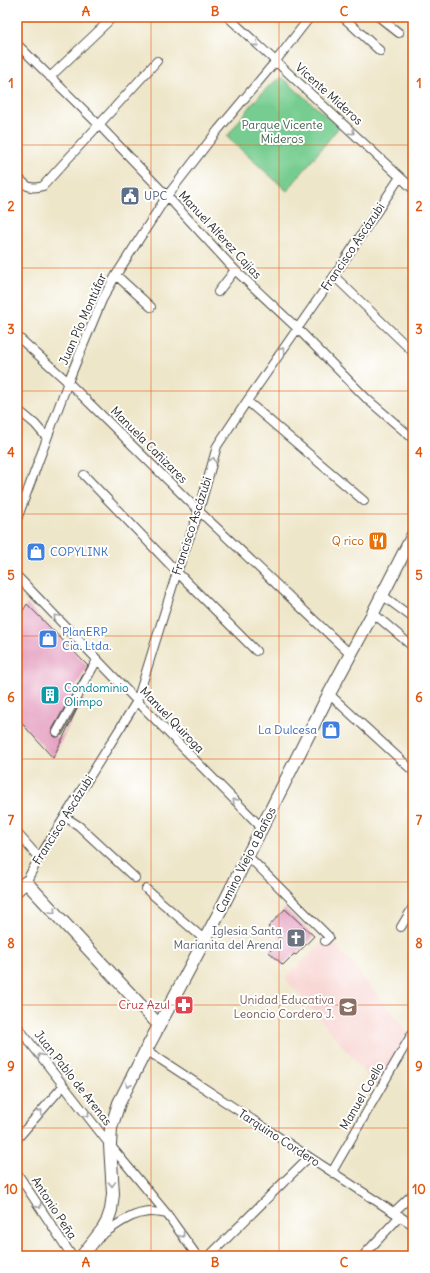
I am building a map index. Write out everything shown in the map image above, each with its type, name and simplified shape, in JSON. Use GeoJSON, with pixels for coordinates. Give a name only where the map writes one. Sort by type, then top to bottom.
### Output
{"type":"FeatureCollection","features":[{"type":"Feature","properties":{"kind":"street"},"geometry":{"type":"LineString","coordinates":[[50,77],[112,17]]}},
{"type":"Feature","properties":{"kind":"street","name":"Vicente Mideros"},"geometry":{"type":"LineString","coordinates":[[228,17],[413,189]]}},
{"type":"Feature","properties":{"kind":"street","name":"Juan Pío Montúfar"},"geometry":{"type":"LineString","coordinates":[[17,519],[68,382],[102,300],[116,275],[167,196],[218,130],[275,62],[310,17]]}},
{"type":"Feature","properties":{"kind":"street"},"geometry":{"type":"LineString","coordinates":[[343,17],[380,51]]}},
{"type":"Feature","properties":{"kind":"street"},"geometry":{"type":"LineString","coordinates":[[379,17],[399,33]]}},
{"type":"Feature","properties":{"kind":"street","name":"Manuel Alferez Cajias"},"geometry":{"type":"LineString","coordinates":[[17,44],[99,125],[235,270],[297,328],[367,399],[411,437]]}},
{"type":"Feature","properties":{"kind":"street"},"geometry":{"type":"LineString","coordinates":[[17,176],[30,188],[35,189],[43,186],[158,61]]}},
{"type":"Feature","properties":{"kind":"street","name":"Francisco Ascázubi"},"geometry":{"type":"LineString","coordinates":[[17,890],[26,882],[39,858],[137,701],[177,572],[199,511],[217,446],[400,177]]}},
{"type":"Feature","properties":{"kind":"street"},"geometry":{"type":"LineString","coordinates":[[218,292],[235,270]]}},
{"type":"Feature","properties":{"kind":"street"},"geometry":{"type":"LineString","coordinates":[[116,275],[151,307]]}},
{"type":"Feature","properties":{"kind":"street"},"geometry":{"type":"LineString","coordinates":[[334,276],[413,352]]}},
{"type":"Feature","properties":{"kind":"street","name":"Manuela Cañizares"},"geometry":{"type":"LineString","coordinates":[[17,336],[68,382],[199,511],[350,654]]}},
{"type":"Feature","properties":{"kind":"street"},"geometry":{"type":"LineString","coordinates":[[247,401],[364,501]]}},
{"type":"Feature","properties":{"kind":"street"},"geometry":{"type":"LineString","coordinates":[[17,409],[35,424],[47,438]]}},
{"type":"Feature","properties":{"kind":"street"},"geometry":{"type":"LineString","coordinates":[[84,475],[177,572],[256,651]]}},
{"type":"Feature","properties":{"kind":"street","name":"Camino Viejo a Baños"},"geometry":{"type":"LineString","coordinates":[[82,1256],[96,1239],[107,1222],[112,1203],[110,1145],[111,1128],[116,1110],[159,1025],[205,940],[329,694],[412,538]]}},
{"type":"Feature","properties":{"kind":"street","name":"Manuel Quiroga"},"geometry":{"type":"LineString","coordinates":[[17,576],[262,828]]}},
{"type":"Feature","properties":{"kind":"street"},"geometry":{"type":"LineString","coordinates":[[382,595],[413,618]]}},
{"type":"Feature","properties":{"kind":"street"},"geometry":{"type":"LineString","coordinates":[[373,613],[413,647]]}},
{"type":"Feature","properties":{"kind":"street"},"geometry":{"type":"LineString","coordinates":[[57,732],[97,660]]}},
{"type":"Feature","properties":{"kind":"street"},"geometry":{"type":"LineString","coordinates":[[329,694],[413,771]]}},
{"type":"Feature","properties":{"kind":"street"},"geometry":{"type":"LineString","coordinates":[[65,817],[79,826],[135,878]]}},
{"type":"Feature","properties":{"kind":"street"},"geometry":{"type":"LineString","coordinates":[[17,833],[39,858]]}},
{"type":"Feature","properties":{"kind":"street"},"geometry":{"type":"LineString","coordinates":[[248,856],[329,937],[325,942]]}},
{"type":"Feature","properties":{"kind":"street"},"geometry":{"type":"LineString","coordinates":[[26,882],[159,1025]]}},
{"type":"Feature","properties":{"kind":"street"},"geometry":{"type":"LineString","coordinates":[[146,888],[205,940]]}},
{"type":"Feature","properties":{"kind":"street"},"geometry":{"type":"LineString","coordinates":[[401,927],[413,907]]}},
{"type":"Feature","properties":{"kind":"street","name":"Juan Pablo de Arenas"},"geometry":{"type":"LineString","coordinates":[[17,1026],[110,1145],[167,1214],[197,1256]]}},
{"type":"Feature","properties":{"kind":"street","name":"Manuel Coello"},"geometry":{"type":"LineString","coordinates":[[332,1172],[413,1032]]}},
{"type":"Feature","properties":{"kind":"street","name":"Tarquino Cordero"},"geometry":{"type":"LineString","coordinates":[[146,1050],[413,1225]]}},
{"type":"Feature","properties":{"kind":"street"},"geometry":{"type":"LineString","coordinates":[[17,1138],[63,1086]]}},
{"type":"Feature","properties":{"kind":"street"},"geometry":{"type":"LineString","coordinates":[[209,1256],[308,1157]]}},
{"type":"Feature","properties":{"kind":"street","name":"Antonio Peña"},"geometry":{"type":"LineString","coordinates":[[17,1173],[72,1256]]}},
{"type":"Feature","properties":{"kind":"street"},"geometry":{"type":"LineString","coordinates":[[362,1256],[413,1194]]}},
{"type":"Feature","properties":{"kind":"street"},"geometry":{"type":"LineString","coordinates":[[96,1239],[132,1216],[149,1212],[167,1214]]}},
{"type":"Feature","properties":{"kind":"shaded area","name":"Unidad Educativa Leoncio Cordero J."},"geometry":{"type":"Polygon","coordinates":[[[329,937],[411,1036],[380,1090],[285,978],[329,937]]]}},
{"type":"Feature","properties":{"kind":"green space","name":"Parque Vicente Mideros"},"geometry":{"type":"Polygon","coordinates":[[[282,78],[339,127],[287,191],[227,137],[261,94],[276,80],[282,78]]]}},
{"type":"Feature","properties":{"kind":"building","name":"Condominio Olimpo"},"geometry":{"type":"Polygon","coordinates":[[[27,604],[88,666],[52,730],[52,734],[55,737],[62,735],[82,699],[53,758],[17,718],[17,621],[27,604]]]}},
{"type":"Feature","properties":{"kind":"building","name":"Iglesia Santa Marianita del Arenal"},"geometry":{"type":"Polygon","coordinates":[[[285,909],[314,936],[296,955],[294,954],[283,965],[269,952],[281,939],[268,927],[285,909]]]}},
{"type":"Feature","properties":{"kind":"place","name":"UPC"},"geometry":{"type":"Point","coordinates":[130,196]}},
{"type":"Feature","properties":{"kind":"place","name":"Q rico"},"geometry":{"type":"Point","coordinates":[378,541]}},
{"type":"Feature","properties":{"kind":"place","name":"COPYLINK"},"geometry":{"type":"Point","coordinates":[36,552]}},
{"type":"Feature","properties":{"kind":"place","name":"PlanERP Cia. Ltda."},"geometry":{"type":"Point","coordinates":[48,639]}},
{"type":"Feature","properties":{"kind":"place","name":"Condominio Olimpo"},"geometry":{"type":"Point","coordinates":[50,695]}},
{"type":"Feature","properties":{"kind":"place","name":"La Dulcesa"},"geometry":{"type":"Point","coordinates":[331,730]}},
{"type":"Feature","properties":{"kind":"place","name":"Iglesia Santa Marianita del Arenal"},"geometry":{"type":"Point","coordinates":[296,938]}},
{"type":"Feature","properties":{"kind":"place","name":"Cruz Azul"},"geometry":{"type":"Point","coordinates":[184,1005]}},
{"type":"Feature","properties":{"kind":"place","name":"Unidad Educativa Leoncio Cordero J."},"geometry":{"type":"Point","coordinates":[348,1007]}}]}
